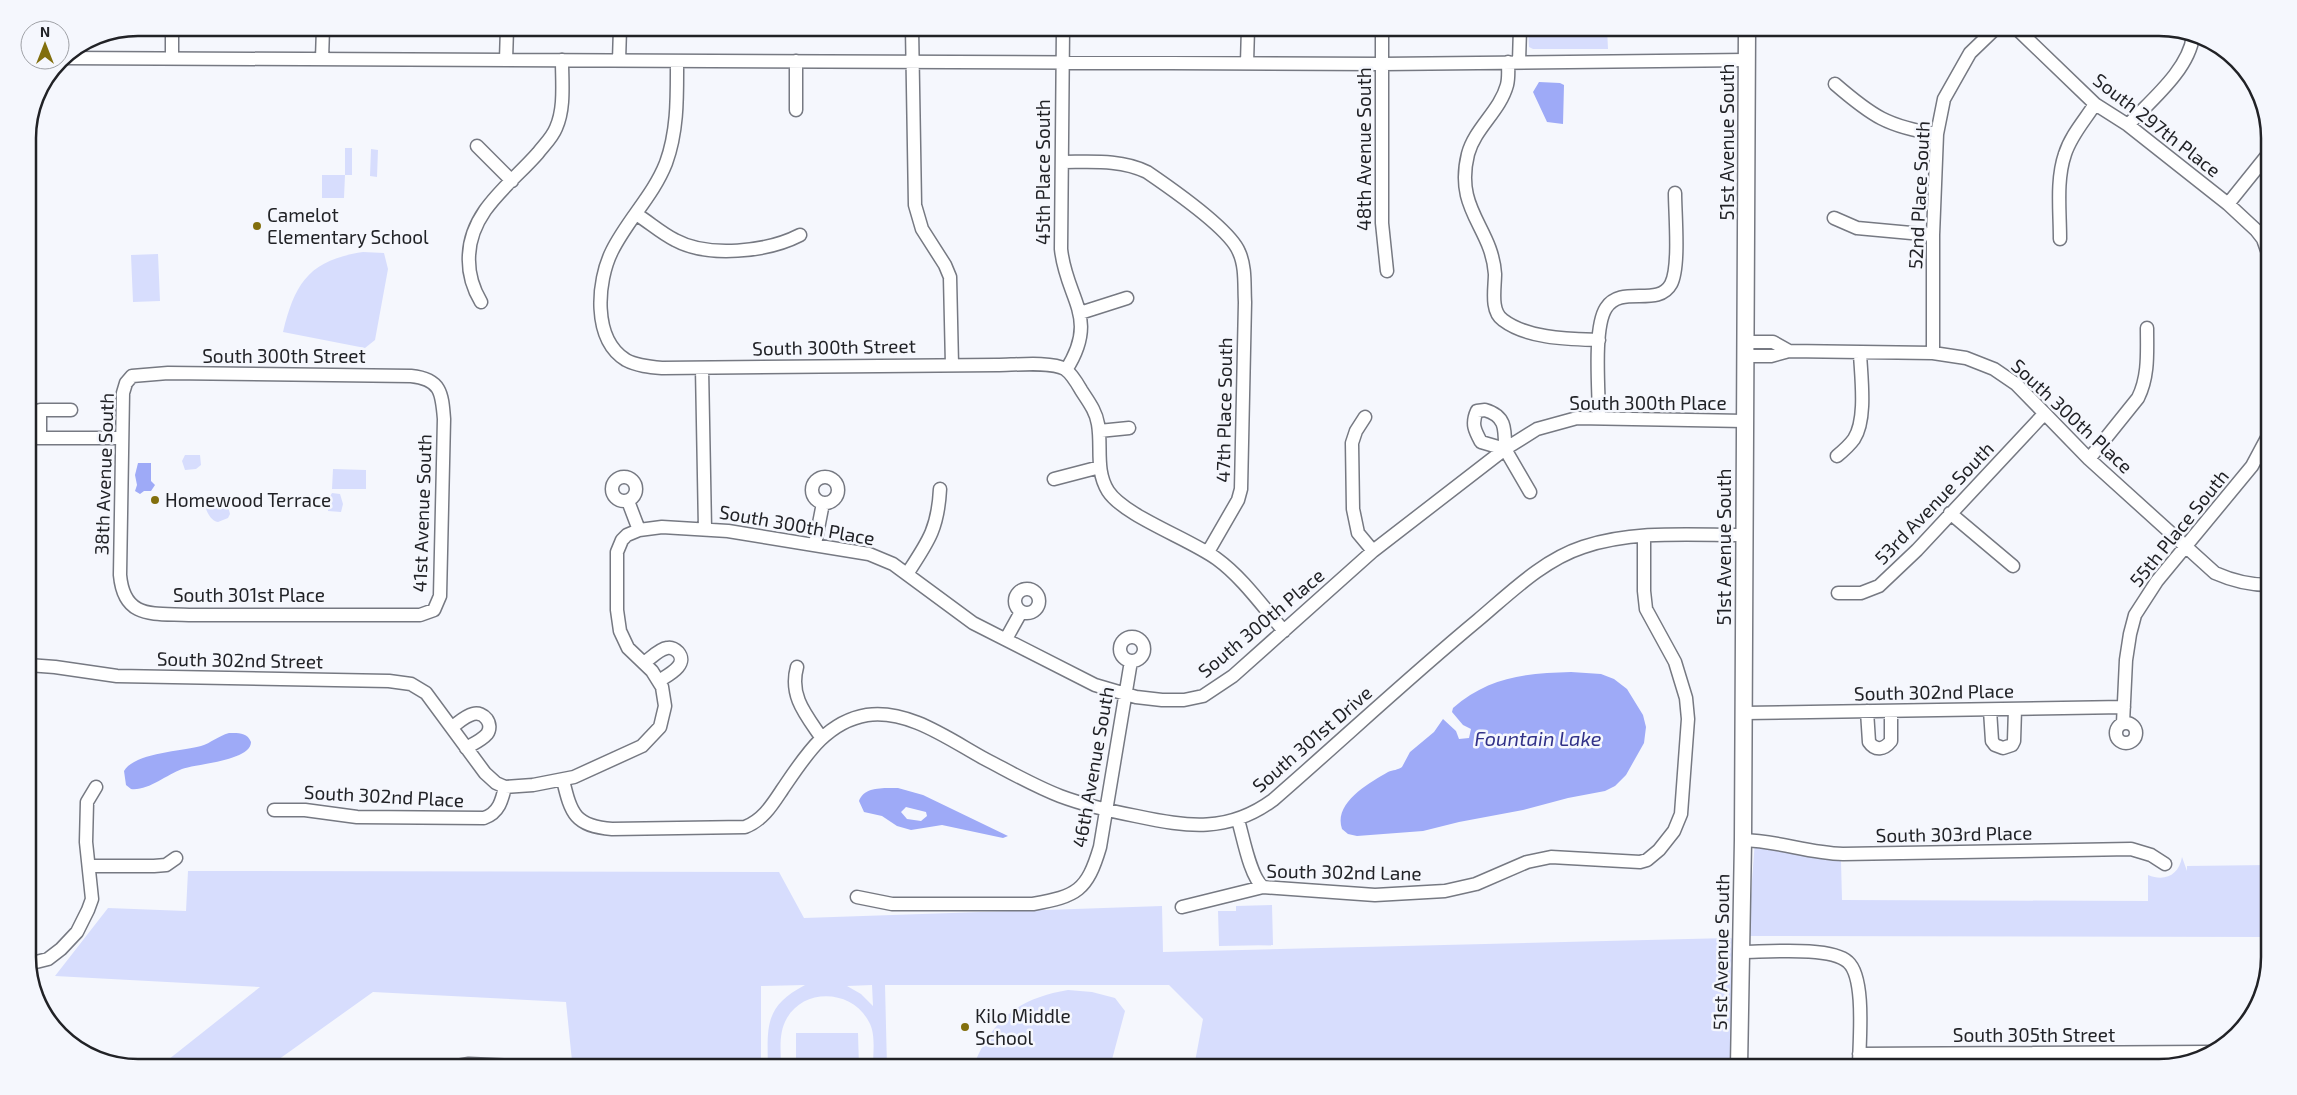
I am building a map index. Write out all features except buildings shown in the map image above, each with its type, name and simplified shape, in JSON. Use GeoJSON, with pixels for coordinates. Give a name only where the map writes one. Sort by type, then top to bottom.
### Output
{"type":"FeatureCollection","features":[{"type":"Feature","properties":{"kind":"main road","name":"51st Avenue South"},"geometry":{"type":"LineString","coordinates":[[1739,1059],[1744,713],[1747,36]]}},
{"type":"Feature","properties":{"kind":"street"},"geometry":{"type":"LineString","coordinates":[[172,36],[172,59]]}},
{"type":"Feature","properties":{"kind":"street"},"geometry":{"type":"LineString","coordinates":[[322,60],[323,36]]}},
{"type":"Feature","properties":{"kind":"street"},"geometry":{"type":"LineString","coordinates":[[506,60],[507,36]]}},
{"type":"Feature","properties":{"kind":"street"},"geometry":{"type":"LineString","coordinates":[[619,61],[620,36]]}},
{"type":"Feature","properties":{"kind":"street"},"geometry":{"type":"LineString","coordinates":[[912,36],[913,196],[919,222],[945,265],[950,277],[952,365]]}},
{"type":"Feature","properties":{"kind":"street","name":"45th Place South"},"geometry":{"type":"LineString","coordinates":[[1063,36],[1062,255],[1080,313],[1082,330],[1079,344],[1066,370]]}},
{"type":"Feature","properties":{"kind":"street"},"geometry":{"type":"LineString","coordinates":[[1247,63],[1248,36]]}},
{"type":"Feature","properties":{"kind":"street","name":"48th Avenue South"},"geometry":{"type":"LineString","coordinates":[[1382,36],[1382,229],[1387,271]]}},
{"type":"Feature","properties":{"kind":"street"},"geometry":{"type":"LineString","coordinates":[[1519,36],[1514,62],[1505,90],[1473,142],[1466,162],[1464,182],[1471,211],[1493,261],[1497,312],[1503,320],[1510,324],[1543,335],[1567,339],[1599,340]]}},
{"type":"Feature","properties":{"kind":"street","name":"52nd Place South"},"geometry":{"type":"LineString","coordinates":[[1933,352],[1933,236],[1937,134],[1944,99],[1970,53],[1988,36]]}},
{"type":"Feature","properties":{"kind":"street","name":"South 297th Place"},"geometry":{"type":"LineString","coordinates":[[2024,36],[2095,104],[2128,125],[2228,204],[2256,230],[2261,238]]}},
{"type":"Feature","properties":{"kind":"street"},"geometry":{"type":"LineString","coordinates":[[2128,125],[2183,64],[2192,42]]}},
{"type":"Feature","properties":{"kind":"street"},"geometry":{"type":"LineString","coordinates":[[75,58],[1382,64],[1747,60]]}},
{"type":"Feature","properties":{"kind":"street"},"geometry":{"type":"LineString","coordinates":[[481,302],[475,293],[469,272],[471,240],[484,211],[549,140],[556,127],[561,106],[562,60]]}},
{"type":"Feature","properties":{"kind":"street"},"geometry":{"type":"LineString","coordinates":[[677,61],[676,116],[670,151],[654,190],[636,214],[674,240],[704,249],[759,248],[783,242],[800,235]]}},
{"type":"Feature","properties":{"kind":"street"},"geometry":{"type":"LineString","coordinates":[[796,61],[796,110]]}},
{"type":"Feature","properties":{"kind":"street"},"geometry":{"type":"LineString","coordinates":[[1835,84],[1883,121],[1913,131],[1937,134]]}},
{"type":"Feature","properties":{"kind":"street"},"geometry":{"type":"LineString","coordinates":[[2060,239],[2060,175],[2065,153],[2073,136],[2095,104]]}},
{"type":"Feature","properties":{"kind":"street"},"geometry":{"type":"LineString","coordinates":[[477,146],[512,181]]}},
{"type":"Feature","properties":{"kind":"street","name":"47th Place South"},"geometry":{"type":"LineString","coordinates":[[1062,162],[1114,163],[1139,168],[1157,179],[1219,227],[1234,242],[1242,260],[1245,302],[1242,488],[1238,500],[1208,552]]}},
{"type":"Feature","properties":{"kind":"street"},"geometry":{"type":"LineString","coordinates":[[2228,204],[2261,163]]}},
{"type":"Feature","properties":{"kind":"street"},"geometry":{"type":"LineString","coordinates":[[1599,418],[1599,340],[1606,308],[1614,300],[1623,297],[1659,294],[1670,285],[1675,267],[1676,193]]}},
{"type":"Feature","properties":{"kind":"street","name":"South 300th Street"},"geometry":{"type":"LineString","coordinates":[[636,214],[612,252],[602,286],[602,316],[611,344],[625,359],[634,363],[663,368],[1040,365],[1066,370]]}},
{"type":"Feature","properties":{"kind":"street"},"geometry":{"type":"LineString","coordinates":[[1834,218],[1857,228],[1933,236]]}},
{"type":"Feature","properties":{"kind":"street"},"geometry":{"type":"LineString","coordinates":[[1080,313],[1127,298]]}},
{"type":"Feature","properties":{"kind":"street"},"geometry":{"type":"LineString","coordinates":[[2089,459],[2138,398],[2144,387],[2147,371],[2147,328]]}},
{"type":"Feature","properties":{"kind":"street","name":"South 300th Place"},"geometry":{"type":"LineString","coordinates":[[1745,349],[1773,342],[1788,351],[1860,353],[1933,352],[1966,358],[1994,369],[2016,384],[2089,459],[2215,572],[2232,581],[2261,585]]}},
{"type":"Feature","properties":{"kind":"street"},"geometry":{"type":"LineString","coordinates":[[1837,456],[1850,444],[1859,426],[1861,400],[1860,353]]}},
{"type":"Feature","properties":{"kind":"street"},"geometry":{"type":"LineString","coordinates":[[702,368],[705,529]]}},
{"type":"Feature","properties":{"kind":"street"},"geometry":{"type":"LineString","coordinates":[[1066,370],[1076,381],[1094,410],[1099,431],[1100,467],[1108,490],[1119,503],[1208,552],[1231,570],[1284,631]]}},
{"type":"Feature","properties":{"kind":"street","name":"South 300th Street"},"geometry":{"type":"LineString","coordinates":[[126,383],[135,375],[161,373],[376,375],[418,377],[430,380],[440,390]]}},
{"type":"Feature","properties":{"kind":"street","name":"38th Avenue South"},"geometry":{"type":"LineString","coordinates":[[120,567],[122,403],[126,383]]}},
{"type":"Feature","properties":{"kind":"street","name":"41st Avenue South"},"geometry":{"type":"LineString","coordinates":[[410,614],[430,613],[437,607],[440,599],[444,419],[440,390]]}},
{"type":"Feature","properties":{"kind":"street"},"geometry":{"type":"LineString","coordinates":[[36,429],[40,410],[71,410]]}},
{"type":"Feature","properties":{"kind":"street","name":"53rd Avenue South"},"geometry":{"type":"LineString","coordinates":[[1838,594],[1861,593],[1879,586],[1917,550],[2044,414]]}},
{"type":"Feature","properties":{"kind":"street"},"geometry":{"type":"LineString","coordinates":[[1365,417],[1356,431],[1352,443],[1353,509],[1358,532],[1373,551]]}},
{"type":"Feature","properties":{"kind":"street","name":"South 300th Place"},"geometry":{"type":"LineString","coordinates":[[638,530],[662,527],[705,529],[815,544],[869,554],[893,564],[953,610],[1095,685],[1125,694],[1174,701],[1203,696],[1233,676],[1373,551],[1505,448],[1537,429],[1577,418],[1745,421]]}},
{"type":"Feature","properties":{"kind":"street"},"geometry":{"type":"LineString","coordinates":[[1099,431],[1129,428]]}},
{"type":"Feature","properties":{"kind":"street"},"geometry":{"type":"LineString","coordinates":[[36,438],[121,438]]}},
{"type":"Feature","properties":{"kind":"street"},"geometry":{"type":"LineString","coordinates":[[1505,448],[1530,492]]}},
{"type":"Feature","properties":{"kind":"street","name":"55th Place South"},"geometry":{"type":"LineString","coordinates":[[2124,723],[2126,660],[2135,615],[2151,588],[2252,466],[2261,450]]}},
{"type":"Feature","properties":{"kind":"street"},"geometry":{"type":"LineString","coordinates":[[1054,478],[1100,467]]}},
{"type":"Feature","properties":{"kind":"street"},"geometry":{"type":"LineString","coordinates":[[907,574],[934,528],[938,515],[940,489]]}},
{"type":"Feature","properties":{"kind":"street"},"geometry":{"type":"LineString","coordinates":[[466,748],[486,734],[489,726],[487,718],[480,714],[471,714],[452,727],[466,748],[485,773],[496,783],[505,787],[526,786],[563,780],[589,771],[637,748],[652,737],[660,727],[665,713],[664,696],[660,681],[634,655],[623,639],[618,623],[616,559],[619,546],[627,535],[638,530],[628,501]]}},
{"type":"Feature","properties":{"kind":"street"},"geometry":{"type":"LineString","coordinates":[[815,544],[823,503]]}},
{"type":"Feature","properties":{"kind":"street"},"geometry":{"type":"LineString","coordinates":[[1950,513],[2013,566]]}},
{"type":"Feature","properties":{"kind":"street","name":"South 301st Drive"},"geometry":{"type":"LineString","coordinates":[[821,737],[836,726],[858,717],[877,714],[899,717],[926,727],[1059,796],[1107,810],[1194,826],[1238,820],[1256,812],[1273,800],[1430,660],[1518,586],[1553,561],[1570,552],[1600,542],[1644,536],[1744,535]]}},
{"type":"Feature","properties":{"kind":"street","name":"South 302nd Lane"},"geometry":{"type":"LineString","coordinates":[[1182,907],[1263,887],[1376,896],[1428,893],[1476,884],[1532,860],[1558,857],[1640,862],[1647,860],[1660,850],[1678,824],[1684,796],[1687,706],[1675,662],[1650,618],[1645,604],[1644,536]]}},
{"type":"Feature","properties":{"kind":"street","name":"South 301st Place"},"geometry":{"type":"LineString","coordinates":[[120,567],[122,587],[126,600],[136,609],[152,613],[410,614]]}},
{"type":"Feature","properties":{"kind":"street"},"geometry":{"type":"LineString","coordinates":[[1006,639],[1021,612]]}},
{"type":"Feature","properties":{"kind":"street"},"geometry":{"type":"LineString","coordinates":[[644,663],[664,648],[672,648],[678,652],[681,660],[678,668],[660,681]]}},
{"type":"Feature","properties":{"kind":"street","name":"46th Avenue South"},"geometry":{"type":"LineString","coordinates":[[857,897],[881,903],[1033,904],[1068,896],[1079,889],[1094,867],[1107,810],[1131,661]]}},
{"type":"Feature","properties":{"kind":"street","name":"South 302nd Street"},"geometry":{"type":"LineString","coordinates":[[36,666],[117,676],[401,682],[420,689],[441,711],[452,727]]}},
{"type":"Feature","properties":{"kind":"street"},"geometry":{"type":"LineString","coordinates":[[563,780],[574,815],[579,820],[593,826],[612,829],[732,828],[751,824],[764,816],[821,737],[799,704],[794,683],[797,667]]}},
{"type":"Feature","properties":{"kind":"street","name":"South 302nd Place"},"geometry":{"type":"LineString","coordinates":[[1744,713],[2124,707]]}},
{"type":"Feature","properties":{"kind":"street"},"geometry":{"type":"LineString","coordinates":[[1990,710],[1992,741],[1995,745],[2003,748],[2012,745],[2014,741],[2015,709]]}},
{"type":"Feature","properties":{"kind":"street"},"geometry":{"type":"LineString","coordinates":[[1867,711],[1869,742],[1875,748],[1880,749],[1884,748],[1891,741],[1891,711]]}},
{"type":"Feature","properties":{"kind":"street"},"geometry":{"type":"LineString","coordinates":[[36,962],[54,955],[77,932],[92,899],[86,842],[87,802],[96,787]]}},
{"type":"Feature","properties":{"kind":"street","name":"South 302nd Place"},"geometry":{"type":"LineString","coordinates":[[274,810],[305,810],[357,817],[484,818],[493,814],[498,808],[505,787]]}},
{"type":"Feature","properties":{"kind":"street"},"geometry":{"type":"LineString","coordinates":[[1238,820],[1253,869],[1259,884],[1263,887]]}},
{"type":"Feature","properties":{"kind":"street","name":"South 303rd Place"},"geometry":{"type":"LineString","coordinates":[[1743,840],[1776,842],[1815,852],[1843,854],[2131,849],[2151,855],[2165,864]]}},
{"type":"Feature","properties":{"kind":"street"},"geometry":{"type":"LineString","coordinates":[[89,866],[166,865],[176,858]]}},
{"type":"Feature","properties":{"kind":"street"},"geometry":{"type":"LineString","coordinates":[[1742,952],[1830,954],[1848,962],[1854,971],[1859,994],[1859,1059]]}},
{"type":"Feature","properties":{"kind":"street","name":"South 305th Street"},"geometry":{"type":"LineString","coordinates":[[1859,1054],[2194,1052]]}},
{"type":"Feature","properties":{"kind":"street"},"geometry":{"type":"LineString","coordinates":[[2033,1053],[2033,1059]]}},
{"type":"Feature","properties":{"kind":"shaded area"},"geometry":{"type":"Polygon","coordinates":[[[1528,36],[1607,36],[1608,49],[1533,49],[1529,47],[1528,36]]]}},
{"type":"Feature","properties":{"kind":"shaded area"},"geometry":{"type":"Polygon","coordinates":[[[345,148],[352,148],[352,175],[345,175],[345,148]]]}},
{"type":"Feature","properties":{"kind":"shaded area"},"geometry":{"type":"Polygon","coordinates":[[[371,149],[378,150],[377,177],[370,176],[371,149]]]}},
{"type":"Feature","properties":{"kind":"shaded area"},"geometry":{"type":"Polygon","coordinates":[[[322,175],[345,175],[344,198],[322,198],[322,175]]]}},
{"type":"Feature","properties":{"kind":"shaded area"},"geometry":{"type":"Polygon","coordinates":[[[363,252],[384,253],[388,269],[375,340],[365,348],[283,332],[293,300],[308,276],[330,261],[363,252]]]}},
{"type":"Feature","properties":{"kind":"shaded area"},"geometry":{"type":"Polygon","coordinates":[[[158,254],[160,301],[133,302],[131,255],[158,254]]]}},
{"type":"Feature","properties":{"kind":"shaded area"},"geometry":{"type":"Polygon","coordinates":[[[185,455],[200,455],[201,465],[196,469],[185,470],[182,461],[185,455]]]}},
{"type":"Feature","properties":{"kind":"shaded area"},"geometry":{"type":"Polygon","coordinates":[[[333,469],[366,470],[366,489],[332,489],[333,469]]]}},
{"type":"Feature","properties":{"kind":"shaded area"},"geometry":{"type":"Polygon","coordinates":[[[332,493],[340,494],[343,504],[341,512],[328,511],[328,500],[332,493]]]}},
{"type":"Feature","properties":{"kind":"shaded area"},"geometry":{"type":"Polygon","coordinates":[[[213,496],[223,498],[230,514],[228,518],[218,522],[212,519],[206,510],[205,503],[206,500],[213,496]]]}},
{"type":"Feature","properties":{"kind":"shaded area"},"geometry":{"type":"Polygon","coordinates":[[[1755,840],[1841,861],[1842,900],[2148,901],[2148,875],[2160,878],[2170,875],[2178,868],[2182,857],[2187,871],[2187,866],[2261,865],[2261,937],[1748,936],[1755,840]]]}},
{"type":"Feature","properties":{"kind":"shaded area"},"geometry":{"type":"Polygon","coordinates":[[[188,871],[779,872],[804,918],[1162,906],[1163,952],[1729,938],[1742,940],[1739,1059],[1196,1059],[1203,1019],[1169,985],[885,985],[887,1059],[873,1059],[873,1032],[862,1011],[841,998],[829,996],[805,1001],[795,1008],[787,1018],[782,1030],[781,1059],[768,1059],[769,1028],[775,1009],[792,993],[805,985],[761,986],[761,1059],[572,1059],[566,1002],[373,992],[279,1059],[169,1059],[260,987],[55,976],[108,908],[186,911],[188,871]],[[872,985],[847,986],[861,994],[873,1006],[872,985]]]}},
{"type":"Feature","properties":{"kind":"shaded area"},"geometry":{"type":"Polygon","coordinates":[[[1272,905],[1273,945],[1219,946],[1218,911],[1236,911],[1236,906],[1272,905]]]}},
{"type":"Feature","properties":{"kind":"shaded area"},"geometry":{"type":"Polygon","coordinates":[[[1068,990],[1092,992],[1115,998],[1125,1011],[1112,1059],[976,1059],[988,1037],[1008,1014],[1035,999],[1068,990]]]}},
{"type":"Feature","properties":{"kind":"shaded area"},"geometry":{"type":"Polygon","coordinates":[[[796,1033],[858,1033],[859,1059],[796,1059],[796,1033]]]}},
{"type":"Feature","properties":{"kind":"water"},"geometry":{"type":"Polygon","coordinates":[[[1539,82],[1560,83],[1564,85],[1563,124],[1547,122],[1533,92],[1539,82]]]}},
{"type":"Feature","properties":{"kind":"water"},"geometry":{"type":"Polygon","coordinates":[[[138,463],[151,463],[151,481],[155,485],[151,491],[144,491],[140,494],[135,491],[137,485],[135,475],[138,463]]]}},
{"type":"Feature","properties":{"kind":"water","name":"Fountain Lake"},"geometry":{"type":"Polygon","coordinates":[[[1571,672],[1601,674],[1614,679],[1627,689],[1643,715],[1646,727],[1644,743],[1626,775],[1615,786],[1605,791],[1423,831],[1357,836],[1348,834],[1342,829],[1343,811],[1348,802],[1363,788],[1388,772],[1402,767],[1410,752],[1434,732],[1443,719],[1456,731],[1459,739],[1469,738],[1471,729],[1463,725],[1452,712],[1453,708],[1466,698],[1480,689],[1509,679],[1539,674],[1571,672]]]}},
{"type":"Feature","properties":{"kind":"water"},"geometry":{"type":"Polygon","coordinates":[[[229,733],[247,736],[251,742],[249,748],[233,758],[182,769],[144,788],[131,789],[126,785],[124,771],[129,765],[138,760],[148,756],[201,746],[229,733]]]}},
{"type":"Feature","properties":{"kind":"water"},"geometry":{"type":"Polygon","coordinates":[[[881,788],[898,788],[923,795],[1008,836],[1003,838],[942,825],[911,830],[897,826],[882,816],[864,812],[859,801],[865,793],[881,788]],[[906,807],[901,812],[907,819],[921,821],[927,816],[926,812],[906,807]]]}},
{"type":"Feature","properties":{"kind":"place","name":"Camelot Elementary School"},"geometry":{"type":"Point","coordinates":[257,226]}},
{"type":"Feature","properties":{"kind":"place","name":"Homewood Terrace"},"geometry":{"type":"Point","coordinates":[155,500]}},
{"type":"Feature","properties":{"kind":"place","name":"Kilo Middle School"},"geometry":{"type":"Point","coordinates":[965,1027]}}]}
